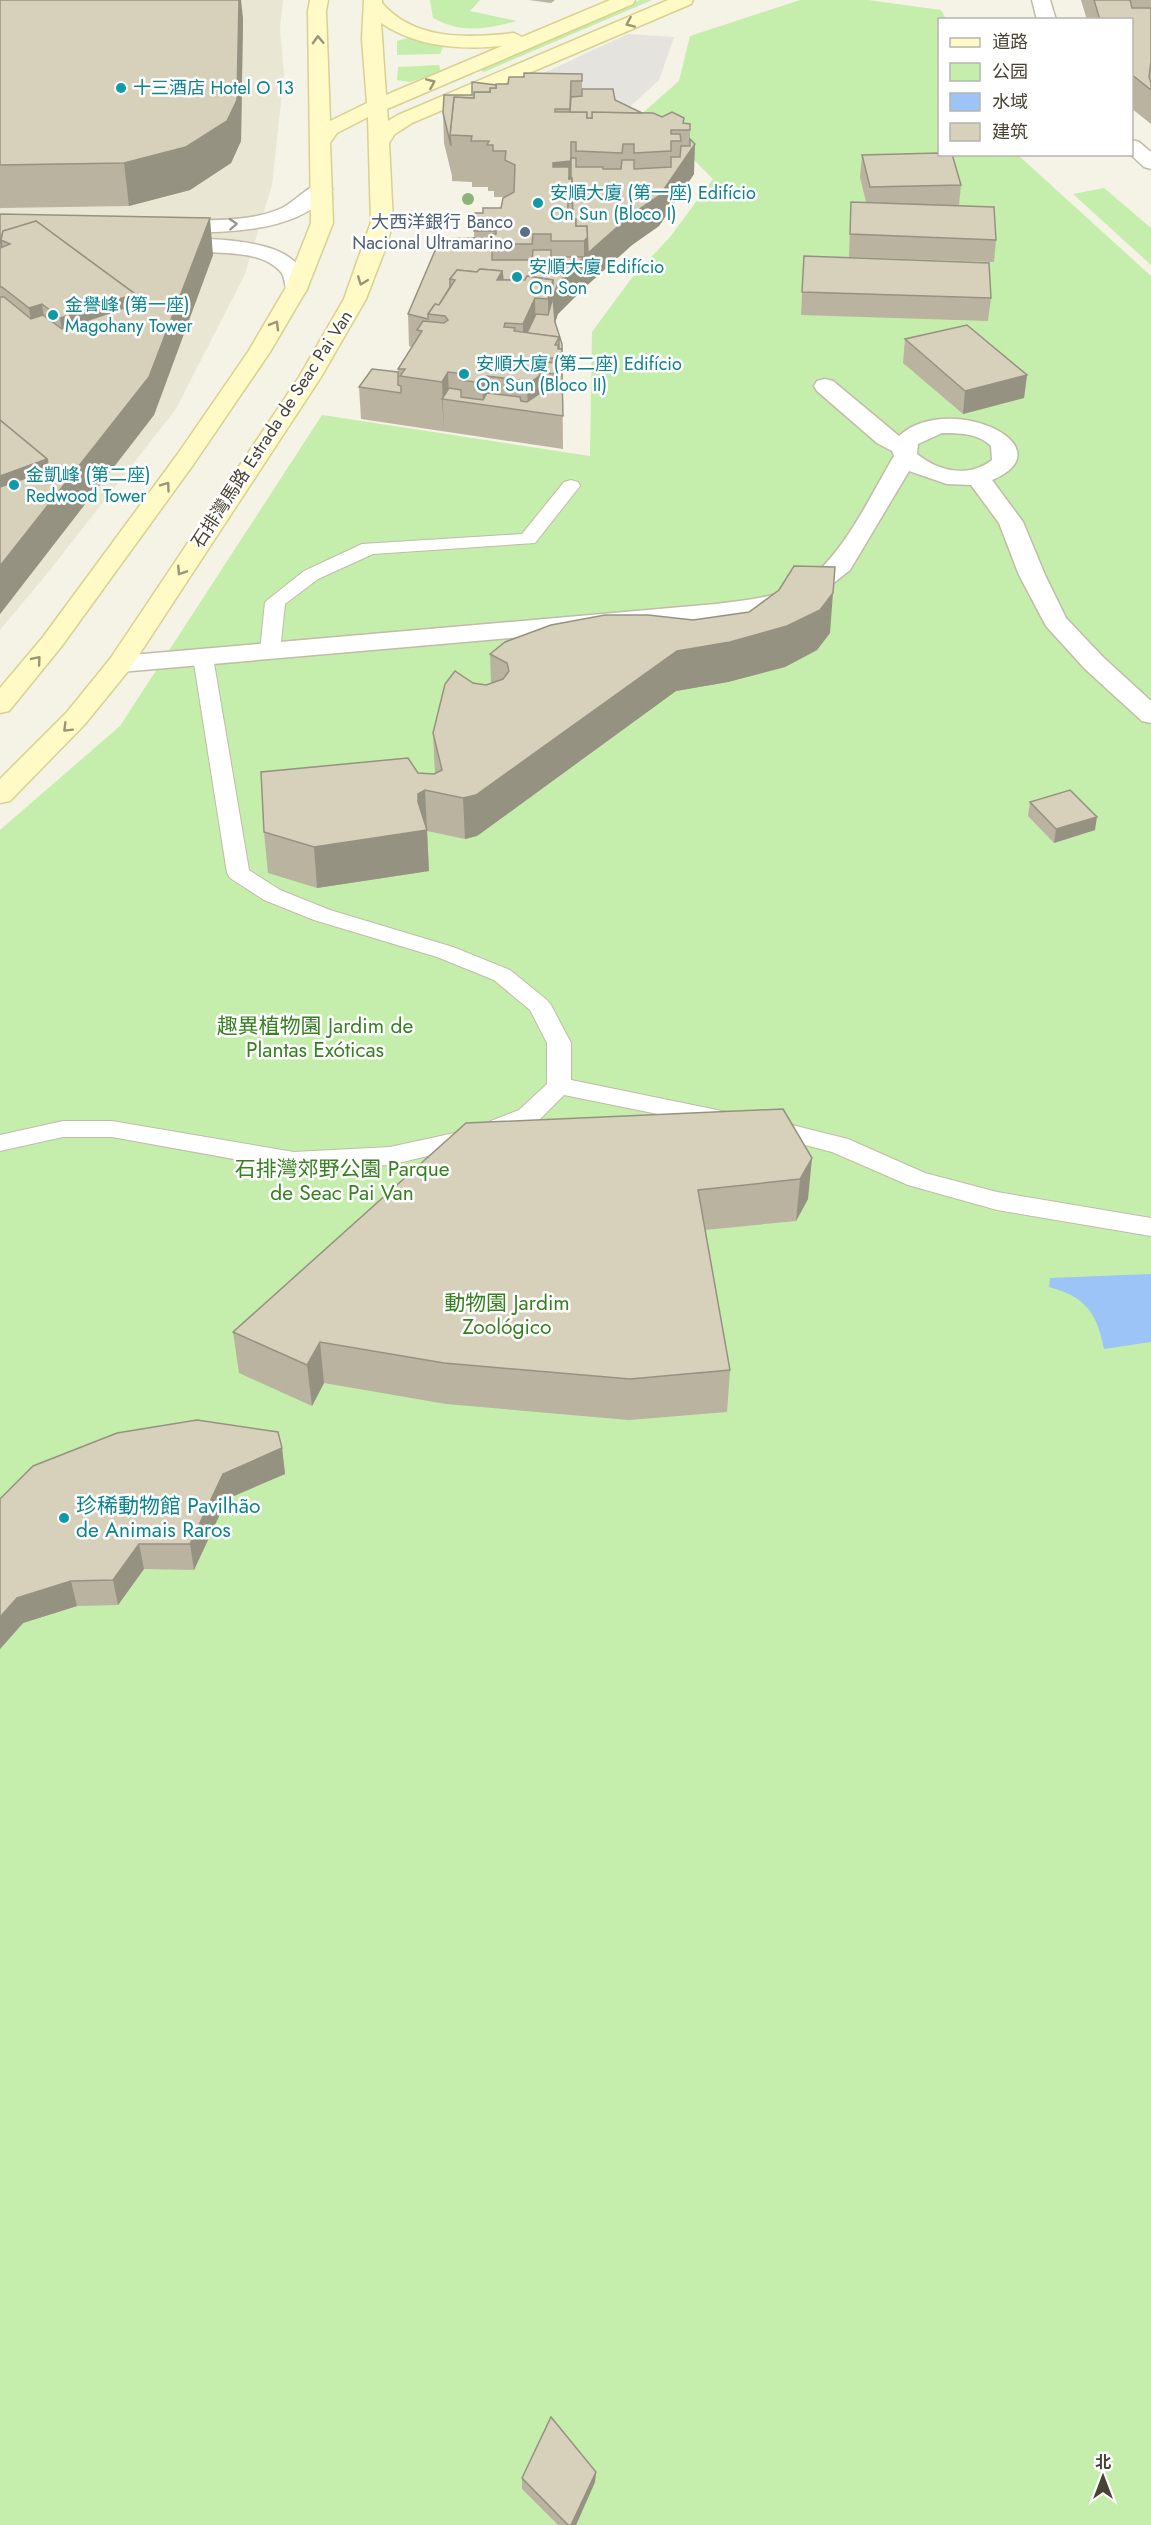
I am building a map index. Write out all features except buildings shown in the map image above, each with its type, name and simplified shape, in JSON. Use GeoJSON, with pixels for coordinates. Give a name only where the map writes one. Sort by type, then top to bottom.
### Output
{"type":"FeatureCollection","features":[{"type":"Feature","properties":{"kind":"main road"},"geometry":{"type":"LineString","coordinates":[[0,705],[52,642],[185,460],[259,352],[296,289],[322,223],[317,11],[319,0]]}},
{"type":"Feature","properties":{"kind":"main road"},"geometry":{"type":"LineString","coordinates":[[321,141],[330,129],[377,106],[626,0]]}},
{"type":"Feature","properties":{"kind":"main road"},"geometry":{"type":"LineString","coordinates":[[379,142],[388,130],[405,119],[684,0]]}},
{"type":"Feature","properties":{"kind":"main road"},"geometry":{"type":"LineString","coordinates":[[373,2],[381,16],[399,28],[425,36],[457,41],[514,39],[554,31]]}},
{"type":"Feature","properties":{"kind":"main road","name":"石排灣馬路 Estrada de Seac Pai Van"},"geometry":{"type":"LineString","coordinates":[[0,795],[76,718],[120,664],[310,377],[355,299],[382,222],[377,106],[371,39],[373,2]]}},
{"type":"Feature","properties":{"kind":"main road"},"geometry":{"type":"LineString","coordinates":[[319,79],[328,90],[341,97],[377,106],[426,105],[453,100]]}},
{"type":"Feature","properties":{"kind":"street"},"geometry":{"type":"LineString","coordinates":[[1041,0],[1046,18]]}},
{"type":"Feature","properties":{"kind":"street"},"geometry":{"type":"LineString","coordinates":[[1133,148],[1151,163]]}},
{"type":"Feature","properties":{"kind":"street"},"geometry":{"type":"LineString","coordinates":[[296,289],[294,275],[283,262],[263,253],[148,235],[268,220],[311,202],[322,189]]}},
{"type":"Feature","properties":{"kind":"street"},"geometry":{"type":"LineString","coordinates":[[120,664],[716,612],[768,604],[812,588],[841,565],[905,452],[908,440],[916,433],[942,426],[973,428],[998,439],[1004,447],[1005,456],[1001,464],[977,476],[943,476],[927,472],[905,452],[885,438],[825,386]]}},
{"type":"Feature","properties":{"kind":"street"},"geometry":{"type":"LineString","coordinates":[[977,476],[1011,522],[1032,575],[1055,621],[1094,663],[1151,715]]}},
{"type":"Feature","properties":{"kind":"lane"},"geometry":{"type":"LineString","coordinates":[[270,651],[275,602],[311,575],[369,548],[528,539],[571,486]]}},
{"type":"Feature","properties":{"kind":"lane"},"geometry":{"type":"LineString","coordinates":[[0,1143],[63,1129],[112,1129],[294,1161],[390,1156],[473,1137],[528,1116],[559,1086],[559,1043],[539,1005],[502,975],[446,952],[322,915],[272,895],[238,873],[203,657]]}},
{"type":"Feature","properties":{"kind":"lane"},"geometry":{"type":"LineString","coordinates":[[559,1086],[691,1114],[767,1126],[839,1145],[917,1179],[998,1201],[1151,1227]]}},
{"type":"Feature","properties":{"kind":"shaded area"},"geometry":{"type":"Polygon","coordinates":[[[0,0],[283,0],[280,28],[284,74],[272,185],[245,274],[176,409],[0,630],[0,0]]]}},
{"type":"Feature","properties":{"kind":"shaded area"},"geometry":{"type":"Polygon","coordinates":[[[628,34],[674,37],[659,80],[623,113],[528,114],[470,107],[628,34]]]}},
{"type":"Feature","properties":{"kind":"green space"},"geometry":{"type":"Polygon","coordinates":[[[430,0],[480,0],[470,11],[517,21],[484,28],[454,26],[433,18],[430,0]]]}},
{"type":"Feature","properties":{"kind":"green space"},"geometry":{"type":"Polygon","coordinates":[[[640,0],[652,0],[484,72],[477,69],[640,0]]]}},
{"type":"Feature","properties":{"kind":"green space"},"geometry":{"type":"Polygon","coordinates":[[[800,0],[868,0],[941,10],[945,18],[938,18],[938,156],[1019,156],[1151,276],[1151,2525],[0,2525],[0,830],[120,726],[322,415],[590,456],[592,332],[631,279],[670,237],[713,179],[688,154],[630,124],[679,81],[690,36],[800,0]]]}},
{"type":"Feature","properties":{"kind":"green space"},"geometry":{"type":"Polygon","coordinates":[[[407,38],[444,45],[440,54],[397,55],[397,41],[407,38]]]}},
{"type":"Feature","properties":{"kind":"green space"},"geometry":{"type":"Polygon","coordinates":[[[439,65],[441,72],[410,82],[397,80],[398,67],[439,65]]]}},
{"type":"Feature","properties":{"kind":"green space"},"geometry":{"type":"Polygon","coordinates":[[[1104,188],[1151,228],[1151,265],[1073,194],[1104,188]]]}},
{"type":"Feature","properties":{"kind":"water"},"geometry":{"type":"Polygon","coordinates":[[[1151,1274],[1151,1342],[1104,1349],[1098,1326],[1088,1308],[1072,1296],[1049,1287],[1050,1278],[1151,1274]]]}},
{"type":"Feature","properties":{"kind":"place","name":"十三酒店 Hotel O 13"},"geometry":{"type":"Point","coordinates":[121,88]}},
{"type":"Feature","properties":{"kind":"place","name":"安順大廈 (第一座) Edifício On Sun (Bloco I)"},"geometry":{"type":"Point","coordinates":[538,203]}},
{"type":"Feature","properties":{"kind":"place","name":"大西洋銀行 Banco Nacional Ultramarino"},"geometry":{"type":"Point","coordinates":[525,232]}},
{"type":"Feature","properties":{"kind":"place","name":"安順大廈 Edifício On Son"},"geometry":{"type":"Point","coordinates":[517,277]}},
{"type":"Feature","properties":{"kind":"place","name":"金譽峰 (第一座) Magohany Tower"},"geometry":{"type":"Point","coordinates":[53,315]}},
{"type":"Feature","properties":{"kind":"place","name":"安順大廈 (第二座) Edifício On Sun (Bloco II)"},"geometry":{"type":"Point","coordinates":[464,374]}},
{"type":"Feature","properties":{"kind":"place","name":"金凱峰 (第二座) Redwood Tower"},"geometry":{"type":"Point","coordinates":[14,485]}},
{"type":"Feature","properties":{"kind":"place","name":"珍稀動物館 Pavilhão de Animais Raros"},"geometry":{"type":"Point","coordinates":[64,1518]}},
{"type":"Feature","properties":{"kind":"park label","name":"趣異植物園 Jardim de Plantas Exóticas"},"geometry":{"type":"Point","coordinates":[315,1038]}},
{"type":"Feature","properties":{"kind":"park label","name":"石排灣郊野公園 Parque de Seac Pai Van"},"geometry":{"type":"Point","coordinates":[342,1181]}},
{"type":"Feature","properties":{"kind":"park label","name":"動物園 Jardim Zoológico"},"geometry":{"type":"Point","coordinates":[507,1315]}}]}
